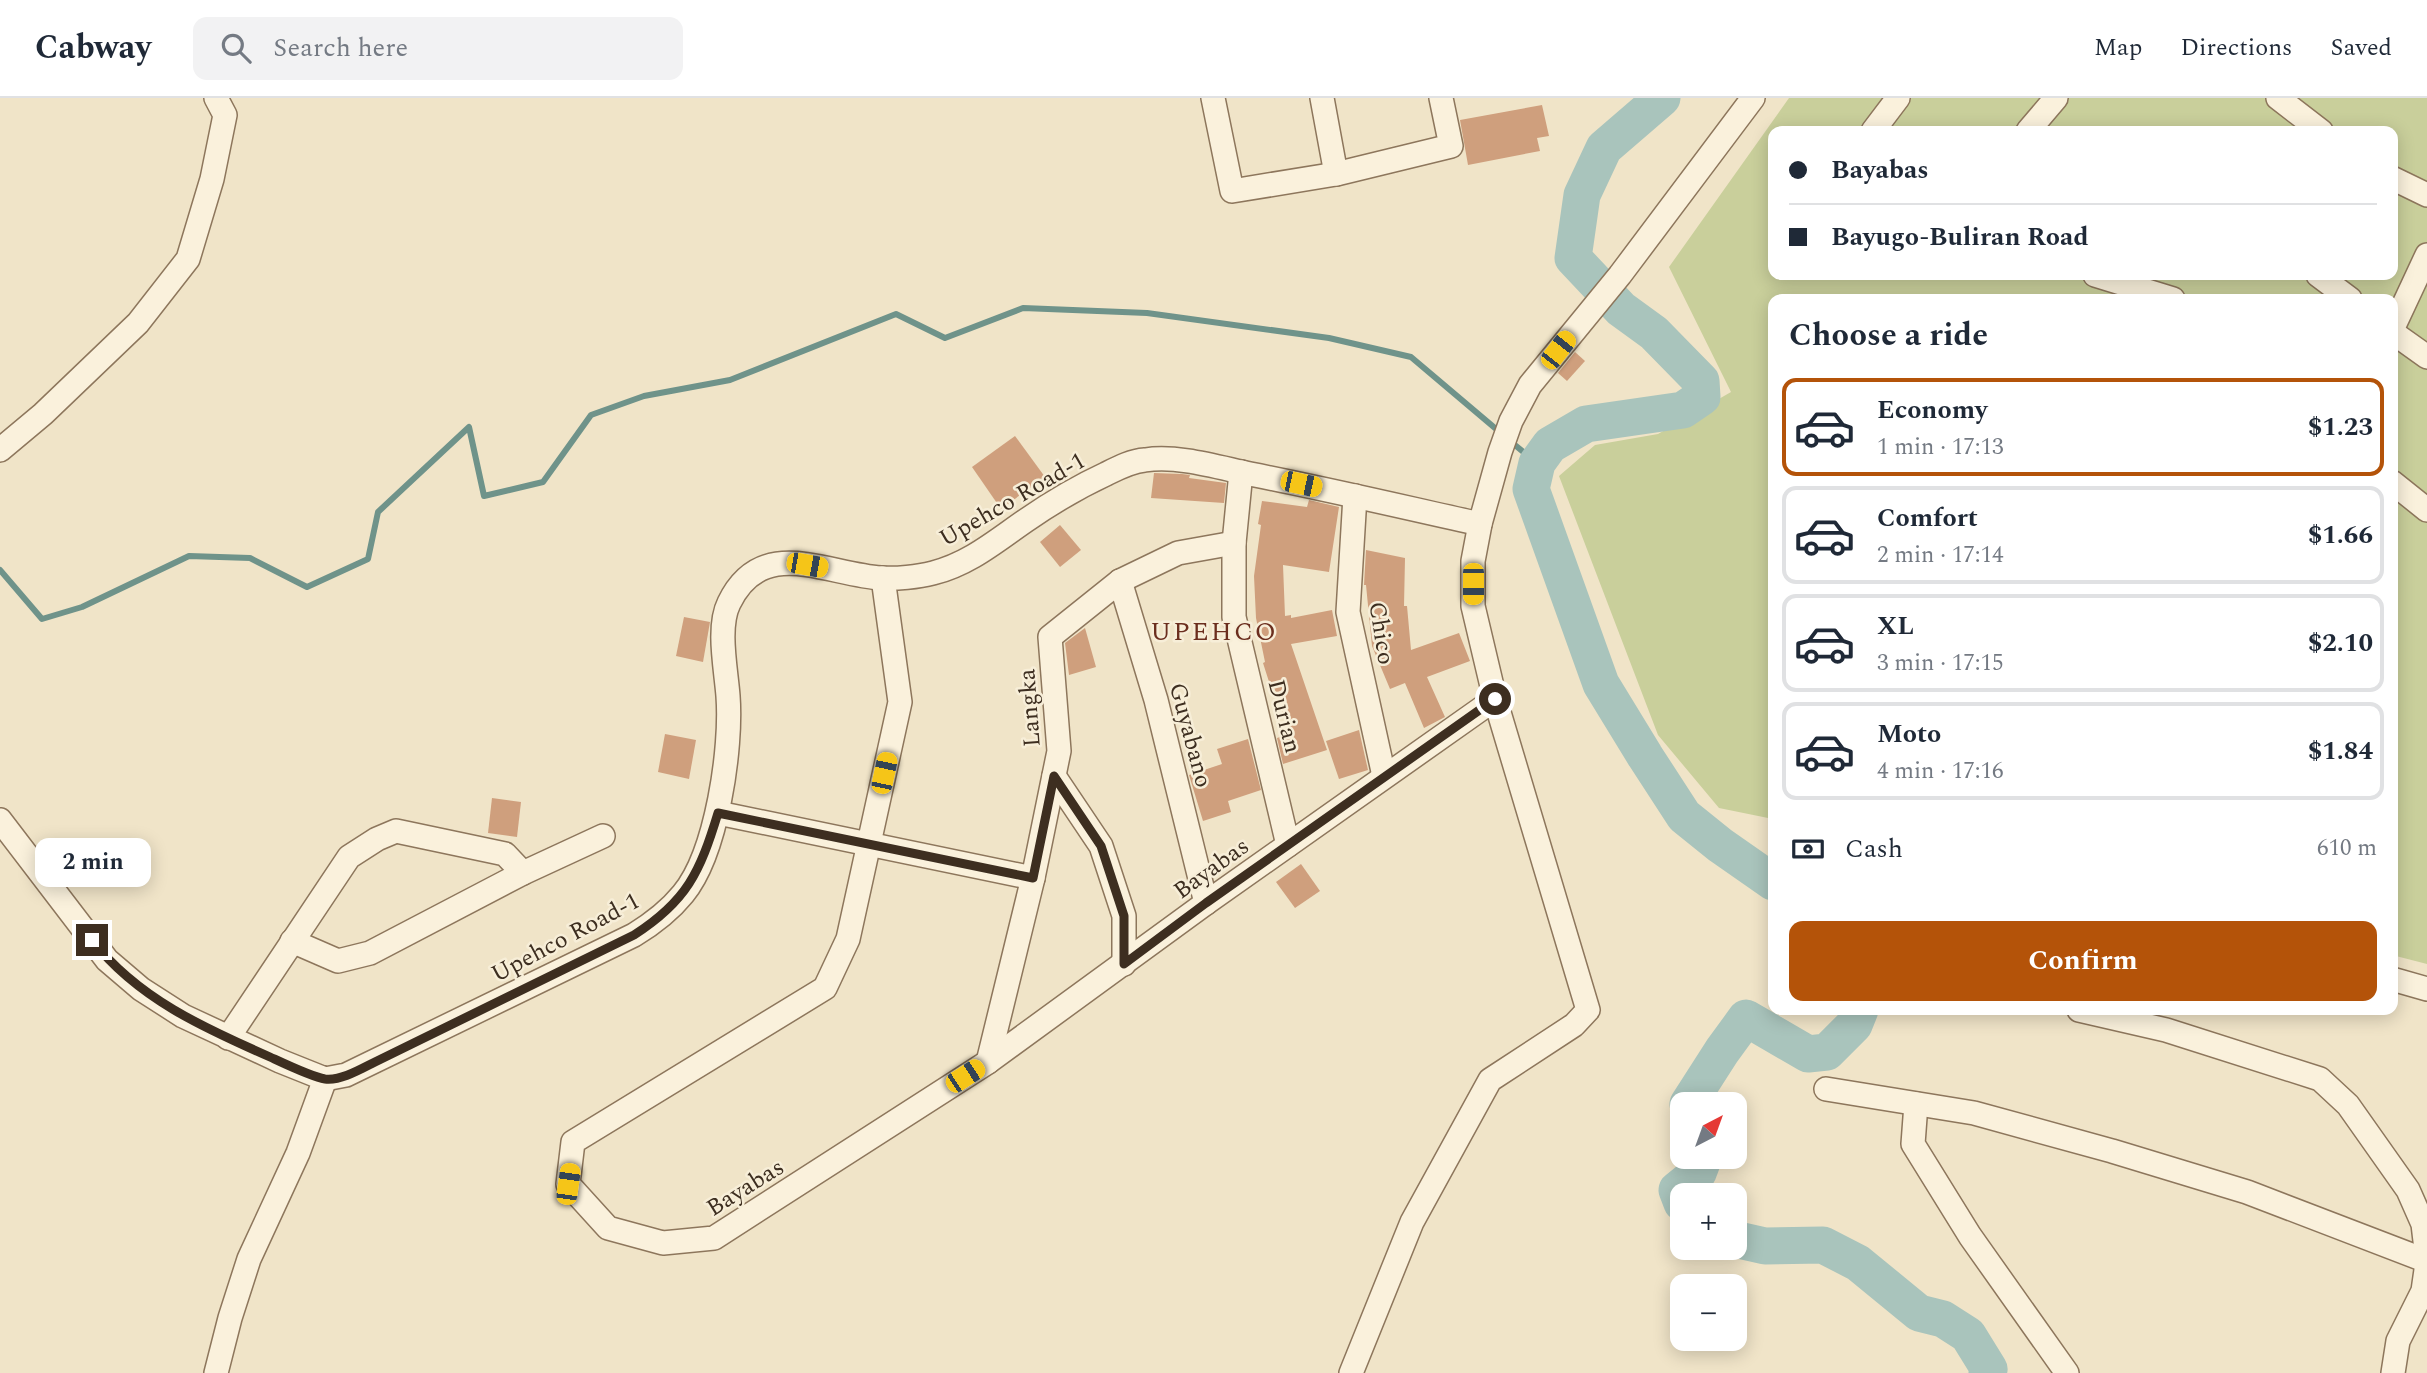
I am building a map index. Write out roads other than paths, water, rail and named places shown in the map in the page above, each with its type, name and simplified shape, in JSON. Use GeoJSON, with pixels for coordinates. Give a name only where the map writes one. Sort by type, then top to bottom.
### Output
{"type":"FeatureCollection","features":[{"type":"Feature","properties":{"kind":"street"},"geometry":{"type":"LineString","coordinates":[[0,450],[43,414],[138,323],[188,259],[212,179],[225,116],[216,98]]}},
{"type":"Feature","properties":{"kind":"street"},"geometry":{"type":"LineString","coordinates":[[1213,98],[1232,191],[1336,174],[1451,146],[1441,98]]}},
{"type":"Feature","properties":{"kind":"street"},"geometry":{"type":"LineString","coordinates":[[1322,98],[1336,174]]}},
{"type":"Feature","properties":{"kind":"street"},"geometry":{"type":"LineString","coordinates":[[1351,1373],[1412,1222],[1490,1080],[1574,1025],[1588,1010],[1495,699],[1474,606],[1473,561],[1479,524],[1500,452],[1511,421],[1530,385],[1620,275],[1753,98]]}},
{"type":"Feature","properties":{"kind":"street"},"geometry":{"type":"LineString","coordinates":[[2032,126],[2056,98]]}},
{"type":"Feature","properties":{"kind":"street"},"geometry":{"type":"LineString","coordinates":[[2278,98],[2314,126]]}},
{"type":"Feature","properties":{"kind":"street"},"geometry":{"type":"LineString","coordinates":[[1876,126],[1891,101]]}},
{"type":"Feature","properties":{"kind":"street"},"geometry":{"type":"LineString","coordinates":[[2398,181],[2427,195]]}},
{"type":"Feature","properties":{"kind":"street"},"geometry":{"type":"LineString","coordinates":[[2398,318],[2427,255]]}},
{"type":"Feature","properties":{"kind":"street"},"geometry":{"type":"LineString","coordinates":[[2111,280],[2157,294]]}},
{"type":"Feature","properties":{"kind":"street"},"geometry":{"type":"LineString","coordinates":[[2325,280],[2343,294]]}},
{"type":"Feature","properties":{"kind":"street"},"geometry":{"type":"LineString","coordinates":[[2398,335],[2427,357]]}},
{"type":"Feature","properties":{"kind":"street","name":"Upehco Road-1"},"geometry":{"type":"LineString","coordinates":[[325,1079],[346,1075],[375,1062],[634,935],[653,923],[684,893],[706,854],[718,813],[729,704],[723,618],[739,587],[763,566],[787,562],[883,578],[933,573],[960,563],[994,545],[1079,486],[1126,464],[1145,460],[1168,460],[1241,472],[1479,524]]}},
{"type":"Feature","properties":{"kind":"street","name":"Durian"},"geometry":{"type":"LineString","coordinates":[[1241,472],[1234,542],[1234,617],[1288,845]]}},
{"type":"Feature","properties":{"kind":"street"},"geometry":{"type":"LineString","coordinates":[[2398,487],[2427,510]]}},
{"type":"Feature","properties":{"kind":"street","name":"Chico"},"geometry":{"type":"LineString","coordinates":[[1355,496],[1348,612],[1384,776]]}},
{"type":"Feature","properties":{"kind":"street","name":"Langka"},"geometry":{"type":"LineString","coordinates":[[988,1062],[1033,878],[1059,751],[1050,637],[1120,581],[1178,553],[1234,542]]}},
{"type":"Feature","properties":{"kind":"street","name":"Bayabas"},"geometry":{"type":"LineString","coordinates":[[883,578],[900,702],[849,939],[825,988],[573,1142],[568,1184],[608,1228],[663,1243],[714,1238],[988,1062],[1206,903],[1495,699]]}},
{"type":"Feature","properties":{"kind":"street","name":"Guyabano"},"geometry":{"type":"LineString","coordinates":[[1120,581],[1156,700],[1206,903]]}},
{"type":"Feature","properties":{"kind":"street"},"geometry":{"type":"LineString","coordinates":[[1054,776],[1101,846],[1124,916],[1124,964]]}},
{"type":"Feature","properties":{"kind":"street"},"geometry":{"type":"LineString","coordinates":[[718,813],[1033,878]]}},
{"type":"Feature","properties":{"kind":"street"},"geometry":{"type":"LineString","coordinates":[[0,820],[107,960],[141,989],[183,1016],[325,1079],[298,1153],[249,1259],[216,1373]]}},
{"type":"Feature","properties":{"kind":"street"},"geometry":{"type":"LineString","coordinates":[[228,1038],[349,857],[377,839],[396,831],[505,854],[523,873]]}},
{"type":"Feature","properties":{"kind":"street"},"geometry":{"type":"LineString","coordinates":[[292,942],[338,961],[370,953],[523,873],[603,836]]}},
{"type":"Feature","properties":{"kind":"street"},"geometry":{"type":"LineString","coordinates":[[2398,981],[2427,989]]}},
{"type":"Feature","properties":{"kind":"street"},"geometry":{"type":"LineString","coordinates":[[2101,1015],[2166,1030],[2320,1079],[2348,1105],[2408,1190],[2423,1224],[2427,1260],[2423,1291],[2399,1341],[2393,1373]]}},
{"type":"Feature","properties":{"kind":"street"},"geometry":{"type":"LineString","coordinates":[[1826,1089],[1974,1113],[2112,1151],[2235,1188],[2427,1260]]}},
{"type":"Feature","properties":{"kind":"street"},"geometry":{"type":"LineString","coordinates":[[1916,1104],[1913,1144],[1970,1236],[2067,1373]]}},
{"type":"Feature","properties":{"kind":"waterway"},"geometry":{"type":"LineString","coordinates":[[1662,98],[1604,148],[1582,195],[1573,258],[1621,309],[1654,333],[1701,381],[1702,397],[1683,410],[1586,424],[1550,445],[1537,463],[1531,489],[1601,684],[1684,816],[1768,879]]}},
{"type":"Feature","properties":{"kind":"waterway"},"geometry":{"type":"LineString","coordinates":[[0,570],[42,619],[82,607],[189,556],[250,558],[307,587],[368,559],[378,512],[469,427],[484,496],[543,482],[591,415],[644,396],[730,380],[896,314],[945,338],[1023,308],[1147,313],[1329,338],[1411,357],[1502,434]]}},
{"type":"Feature","properties":{"kind":"waterway"},"geometry":{"type":"LineString","coordinates":[[1510,441],[1537,463]]}},
{"type":"Feature","properties":{"kind":"waterway"},"geometry":{"type":"LineString","coordinates":[[1696,1092],[1746,1018],[1808,1054],[1827,1052],[1854,1025],[1858,1015]]}},
{"type":"Feature","properties":{"kind":"waterway"},"geometry":{"type":"LineString","coordinates":[[1686,1183],[1700,1169]]}},
{"type":"Feature","properties":{"kind":"waterway"},"geometry":{"type":"LineString","coordinates":[[1747,1242],[1765,1246],[1823,1245],[1858,1263],[1919,1313],[1943,1319],[1968,1335],[1989,1369],[1987,1373]]}},
{"type":"Feature","properties":{"kind":"district","name":"UPEHCO"},"geometry":{"type":"Point","coordinates":[1214,631]}}]}
